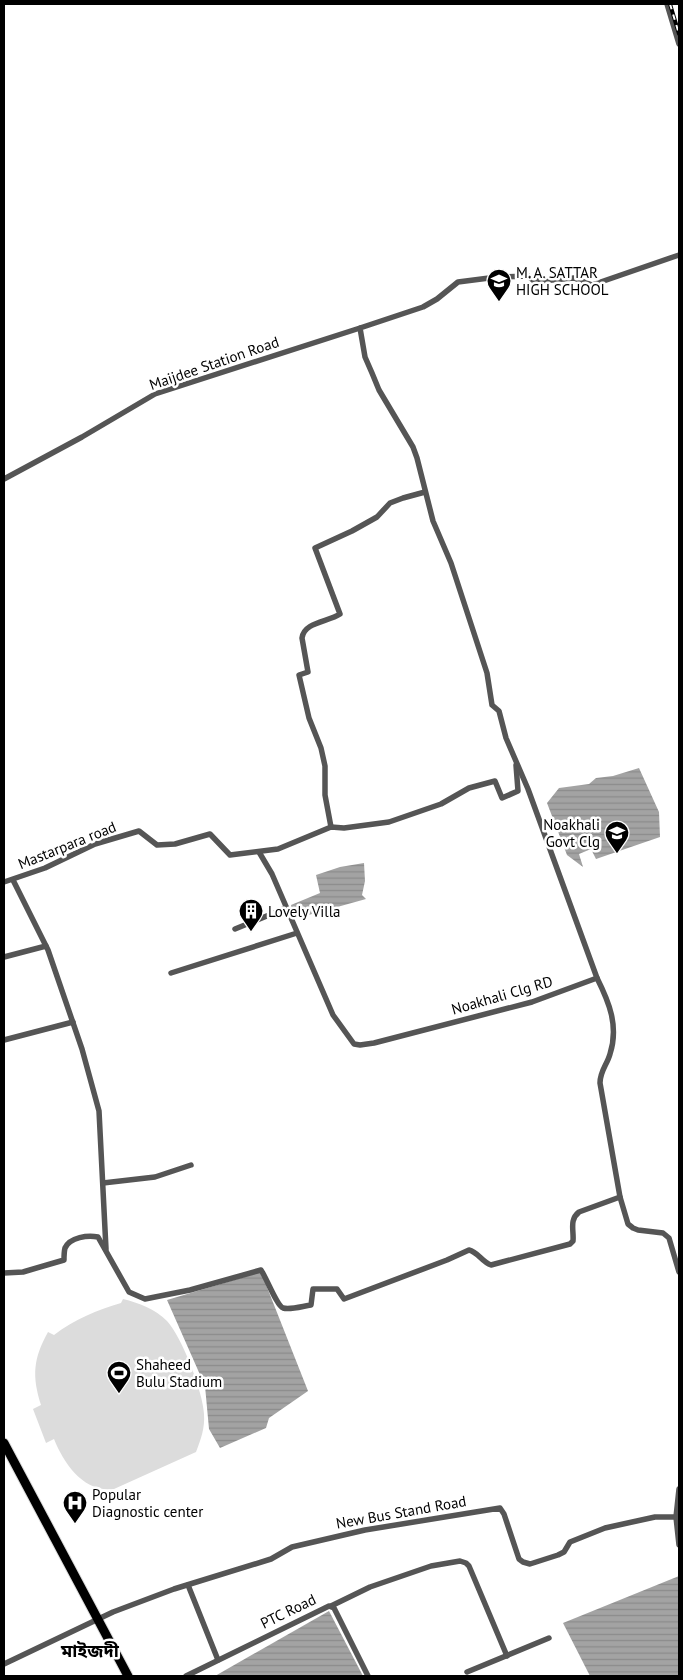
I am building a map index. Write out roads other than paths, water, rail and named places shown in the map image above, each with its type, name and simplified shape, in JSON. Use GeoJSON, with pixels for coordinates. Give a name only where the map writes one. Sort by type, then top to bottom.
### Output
{"type":"FeatureCollection","features":[{"type":"Feature","properties":{"kind":"highway"},"geometry":{"type":"LineString","coordinates":[[4,1443],[128,1676]]}},
{"type":"Feature","properties":{"kind":"street"},"geometry":{"type":"LineString","coordinates":[[667,4],[679,44]]}},
{"type":"Feature","properties":{"kind":"street","name":"Maijdee Station Road"},"geometry":{"type":"LineString","coordinates":[[4,479],[155,394],[423,307],[458,282],[497,277],[528,276],[533,280],[541,281],[574,278],[592,284],[679,255]]}},
{"type":"Feature","properties":{"kind":"street"},"geometry":{"type":"LineString","coordinates":[[360,328],[360,338],[365,357],[380,390],[413,447],[433,521],[450,563],[487,673],[492,705],[499,711],[506,738],[528,789],[611,1012],[614,1029],[610,1055],[600,1074],[600,1083],[620,1197],[628,1224],[633,1228],[663,1233],[669,1238],[679,1272]]}},
{"type":"Feature","properties":{"kind":"street"},"geometry":{"type":"LineString","coordinates":[[331,827],[322,748],[309,718],[299,675],[308,672],[302,638],[303,633],[310,626],[340,614],[315,548],[377,517],[390,503],[425,492]]}},
{"type":"Feature","properties":{"kind":"street","name":"Mastarpara road"},"geometry":{"type":"LineString","coordinates":[[4,882],[45,868],[96,844],[139,831],[157,846],[175,844],[210,834],[230,855],[278,849],[331,827],[344,828],[389,822],[441,804],[469,788],[495,781],[502,798],[518,791],[516,761]]}},
{"type":"Feature","properties":{"kind":"street","name":"Noakhali Clg RD"},"geometry":{"type":"LineString","coordinates":[[259,852],[272,874],[332,1015],[354,1044],[374,1043],[532,1002],[597,978]]}},
{"type":"Feature","properties":{"kind":"street"},"geometry":{"type":"LineString","coordinates":[[13,880],[46,946],[73,1022],[99,1111],[106,1252]]}},
{"type":"Feature","properties":{"kind":"street"},"geometry":{"type":"LineString","coordinates":[[235,929],[286,908]]}},
{"type":"Feature","properties":{"kind":"street"},"geometry":{"type":"LineString","coordinates":[[172,973],[297,933]]}},
{"type":"Feature","properties":{"kind":"street"},"geometry":{"type":"LineString","coordinates":[[4,957],[46,946]]}},
{"type":"Feature","properties":{"kind":"street"},"geometry":{"type":"LineString","coordinates":[[4,1040],[73,1022]]}},
{"type":"Feature","properties":{"kind":"street"},"geometry":{"type":"LineString","coordinates":[[103,1183],[155,1177],[191,1165]]}},
{"type":"Feature","properties":{"kind":"street"},"geometry":{"type":"LineString","coordinates":[[4,1273],[23,1272],[64,1260],[64,1249],[69,1242],[89,1235],[98,1237],[129,1292],[145,1299],[190,1290],[262,1270],[272,1288],[277,1304],[281,1308],[311,1305],[313,1289],[337,1289],[344,1299],[469,1250],[485,1263],[491,1265],[570,1244],[574,1241],[572,1221],[574,1216],[579,1212],[620,1197]]}},
{"type":"Feature","properties":{"kind":"street"},"geometry":{"type":"LineString","coordinates":[[679,1489],[676,1517],[679,1545]]}},
{"type":"Feature","properties":{"kind":"street","name":"New Bus Stand Road"},"geometry":{"type":"LineString","coordinates":[[4,1664],[97,1619],[188,1585],[271,1559],[292,1547],[365,1530],[500,1508],[504,1514],[519,1559],[530,1564],[558,1556],[564,1552],[570,1542],[605,1528],[646,1519],[676,1517]]}},
{"type":"Feature","properties":{"kind":"street"},"geometry":{"type":"LineString","coordinates":[[331,1606],[370,1587],[431,1566],[460,1561],[469,1566],[507,1656]]}},
{"type":"Feature","properties":{"kind":"street"},"geometry":{"type":"LineString","coordinates":[[188,1585],[218,1660]]}},
{"type":"Feature","properties":{"kind":"street","name":"PTC Road"},"geometry":{"type":"LineString","coordinates":[[186,1676],[327,1606],[334,1608],[368,1676]]}},
{"type":"Feature","properties":{"kind":"street"},"geometry":{"type":"LineString","coordinates":[[467,1672],[549,1638]]}},
{"type":"Feature","properties":{"kind":"railway"},"geometry":{"type":"LineString","coordinates":[[670,4],[679,34]]}},
{"type":"Feature","properties":{"kind":"place","name":"M. A. SATTAR HIGH SCHOOL"},"geometry":{"type":"Point","coordinates":[499,302]}},
{"type":"Feature","properties":{"kind":"place","name":"Noakhali Govt Clg"},"geometry":{"type":"Point","coordinates":[617,854]}},
{"type":"Feature","properties":{"kind":"place","name":"Lovely Villa"},"geometry":{"type":"Point","coordinates":[251,932]}},
{"type":"Feature","properties":{"kind":"place","name":"Shaheed Bulu Stadium"},"geometry":{"type":"Point","coordinates":[119,1394]}},
{"type":"Feature","properties":{"kind":"place","name":"Popular Diagnostic center"},"geometry":{"type":"Point","coordinates":[75,1524]}},
{"type":"Feature","properties":{"kind":"district","name":"মাইজদী"},"geometry":{"type":"Point","coordinates":[90,1650]}}]}
